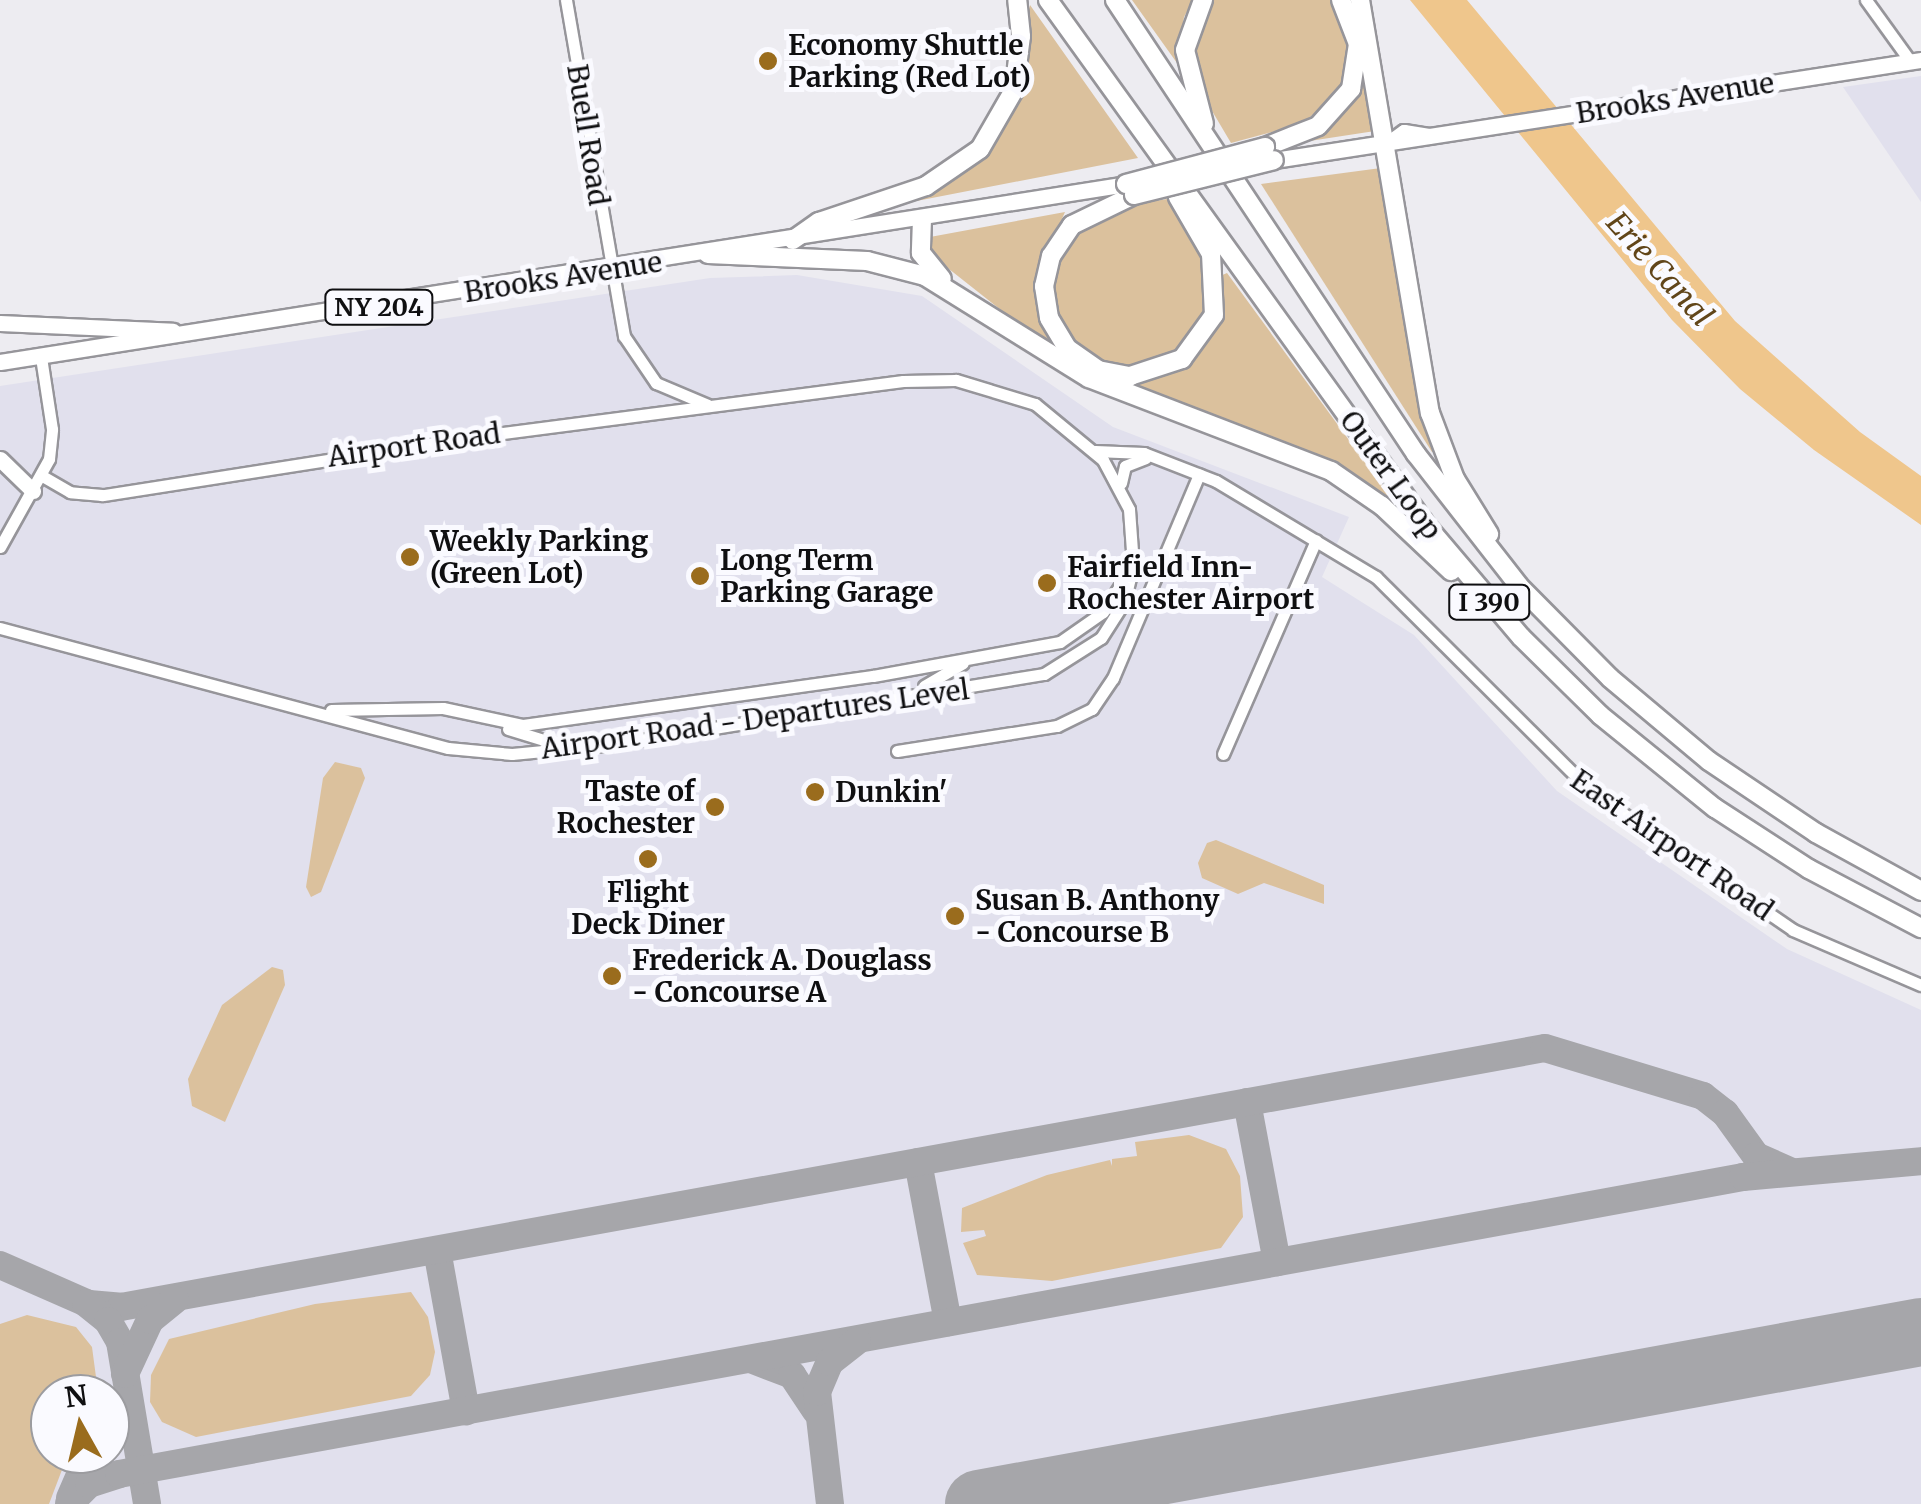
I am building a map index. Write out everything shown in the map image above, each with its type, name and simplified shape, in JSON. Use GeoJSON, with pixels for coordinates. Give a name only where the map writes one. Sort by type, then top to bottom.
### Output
{"type":"FeatureCollection","features":[{"type":"Feature","properties":{"kind":"highway"},"geometry":{"type":"LineString","coordinates":[[793,240],[819,222],[926,186],[980,149],[1014,90],[1021,36],[1017,0]]}},
{"type":"Feature","properties":{"kind":"highway","name":"Outer Loop"},"geometry":{"type":"LineString","coordinates":[[1048,0],[1426,525],[1534,651],[1642,751],[1731,819],[1921,928]]}},
{"type":"Feature","properties":{"kind":"highway","name":"Outer Loop"},"geometry":{"type":"LineString","coordinates":[[1115,0],[1437,484],[1570,640],[1724,772],[1921,891]]}},
{"type":"Feature","properties":{"kind":"highway"},"geometry":{"type":"LineString","coordinates":[[1203,0],[1185,50],[1212,148]]}},
{"type":"Feature","properties":{"kind":"highway"},"geometry":{"type":"LineString","coordinates":[[1166,164],[1179,201],[1211,254],[1216,308],[1188,355],[1161,371],[1130,376],[1090,366],[1067,348],[1049,318],[1044,286],[1050,256],[1069,228],[1130,189],[1270,154],[1318,126],[1350,89],[1358,44],[1341,0]]}},
{"type":"Feature","properties":{"kind":"highway"},"geometry":{"type":"LineString","coordinates":[[1360,0],[1389,142],[1437,438],[1478,518],[1570,640]]}},
{"type":"Feature","properties":{"kind":"highway"},"geometry":{"type":"LineString","coordinates":[[922,219],[918,242],[927,264],[970,300],[1089,378],[1293,453],[1348,482],[1534,651]]}},
{"type":"Feature","properties":{"kind":"highway"},"geometry":{"type":"LineString","coordinates":[[708,254],[878,263],[970,300]]}},
{"type":"Feature","properties":{"kind":"main road","name":"Brooks Avenue"},"geometry":{"type":"LineString","coordinates":[[1270,154],[1389,142],[1916,61]]}},
{"type":"Feature","properties":{"kind":"main road","name":"Brooks Avenue"},"geometry":{"type":"LineString","coordinates":[[0,362],[218,333],[1130,189]]}},
{"type":"Feature","properties":{"kind":"main road"},"geometry":{"type":"LineString","coordinates":[[0,323],[218,333]]}},
{"type":"Feature","properties":{"kind":"main road"},"geometry":{"type":"LineString","coordinates":[[0,458],[33,491]]}},
{"type":"Feature","properties":{"kind":"street","name":"Buell Road"},"geometry":{"type":"LineString","coordinates":[[566,0],[610,270]]}},
{"type":"Feature","properties":{"kind":"street"},"geometry":{"type":"LineString","coordinates":[[1866,0],[1916,61]]}},
{"type":"Feature","properties":{"kind":"street","name":"Airport Road"},"geometry":{"type":"LineString","coordinates":[[610,270],[624,336],[645,373],[680,398],[729,405]]}},
{"type":"Feature","properties":{"kind":"street"},"geometry":{"type":"LineString","coordinates":[[0,547],[42,476],[52,429],[41,357]]}},
{"type":"Feature","properties":{"kind":"street","name":"Airport Road"},"geometry":{"type":"LineString","coordinates":[[42,476],[70,492],[102,495],[388,448],[912,380],[956,380],[1035,404],[1095,451],[1121,487],[1133,550]]}},
{"type":"Feature","properties":{"kind":"street","name":"East Airport Road"},"geometry":{"type":"LineString","coordinates":[[1095,451],[1160,460],[1198,474],[1316,540],[1406,601],[1593,793],[1805,937],[1921,985]]}},
{"type":"Feature","properties":{"kind":"street"},"geometry":{"type":"LineString","coordinates":[[1121,487],[1125,466],[1140,458],[1160,460]]}},
{"type":"Feature","properties":{"kind":"street"},"geometry":{"type":"LineString","coordinates":[[898,751],[1058,726],[1092,709],[1113,678],[1198,474]]}},
{"type":"Feature","properties":{"kind":"street"},"geometry":{"type":"LineString","coordinates":[[1224,754],[1316,540]]}},
{"type":"Feature","properties":{"kind":"street"},"geometry":{"type":"LineString","coordinates":[[0,628],[307,707],[433,707],[523,725],[611,717],[1060,642],[1094,621],[1121,586],[1133,550]]}},
{"type":"Feature","properties":{"kind":"street","name":"Airport Road - Departures Level"},"geometry":{"type":"LineString","coordinates":[[307,707],[441,746],[492,754],[1058,669],[1091,648],[1113,622],[1128,589],[1133,550]]}},
{"type":"Feature","properties":{"kind":"street"},"geometry":{"type":"LineString","coordinates":[[924,688],[954,666],[998,654]]}},
{"type":"Feature","properties":{"kind":"street"},"geometry":{"type":"LineString","coordinates":[[481,718],[564,746]]}},
{"type":"Feature","properties":{"kind":"shaded area"},"geometry":{"type":"Polygon","coordinates":[[[1132,0],[1193,0],[1184,17],[1177,63],[1132,0]]]}},
{"type":"Feature","properties":{"kind":"shaded area"},"geometry":{"type":"Polygon","coordinates":[[[1212,0],[1332,0],[1346,23],[1352,57],[1342,89],[1302,124],[1231,143],[1205,99],[1190,51],[1212,0]]]}},
{"type":"Feature","properties":{"kind":"shaded area"},"geometry":{"type":"Polygon","coordinates":[[[1030,5],[1138,158],[901,204],[937,186],[999,130],[1030,5]]]}},
{"type":"Feature","properties":{"kind":"shaded area"},"geometry":{"type":"Polygon","coordinates":[[[1361,69],[1370,69],[1375,131],[1303,142],[1341,114],[1361,69]]]}},
{"type":"Feature","properties":{"kind":"shaded area"},"geometry":{"type":"Polygon","coordinates":[[[1921,76],[1921,202],[1843,87],[1921,76]]]}},
{"type":"Feature","properties":{"kind":"shaded area"},"geometry":{"type":"Polygon","coordinates":[[[1381,168],[1437,450],[1432,452],[1261,184],[1381,168]]]}},
{"type":"Feature","properties":{"kind":"shaded area"},"geometry":{"type":"Polygon","coordinates":[[[1167,199],[1201,251],[1209,311],[1186,348],[1141,369],[1106,367],[1065,337],[1050,298],[1054,263],[1070,235],[1132,205],[1167,199]]]}},
{"type":"Feature","properties":{"kind":"shaded area"},"geometry":{"type":"Polygon","coordinates":[[[1065,212],[1044,259],[1054,352],[930,254],[930,237],[1065,212]]]}},
{"type":"Feature","properties":{"kind":"shaded area"},"geometry":{"type":"Polygon","coordinates":[[[1227,273],[1403,514],[1315,453],[1119,387],[1162,377],[1192,359],[1214,331],[1220,276],[1227,273]]]}},
{"type":"Feature","properties":{"kind":"shaded area"},"geometry":{"type":"Polygon","coordinates":[[[797,275],[922,296],[1113,427],[1349,517],[1322,577],[1414,635],[1557,791],[1787,949],[1921,1010],[1921,1504],[0,1504],[0,386],[710,278],[797,275]]]}},
{"type":"Feature","properties":{"kind":"shaded area"},"geometry":{"type":"Polygon","coordinates":[[[335,762],[361,768],[365,778],[321,892],[311,897],[306,887],[323,778],[335,762]]]}},
{"type":"Feature","properties":{"kind":"shaded area"},"geometry":{"type":"Polygon","coordinates":[[[1216,840],[1324,885],[1324,904],[1264,883],[1238,894],[1202,878],[1198,863],[1207,843],[1216,840]]]}},
{"type":"Feature","properties":{"kind":"shaded area"},"geometry":{"type":"Polygon","coordinates":[[[272,967],[283,970],[285,985],[225,1122],[192,1106],[188,1079],[222,1005],[272,967]]]}},
{"type":"Feature","properties":{"kind":"shaded area"},"geometry":{"type":"Polygon","coordinates":[[[1189,1135],[1226,1149],[1240,1176],[1243,1217],[1221,1248],[1052,1281],[977,1275],[963,1243],[986,1236],[984,1230],[961,1232],[962,1208],[1047,1175],[1110,1160],[1112,1166],[1112,1159],[1137,1156],[1135,1142],[1189,1135]]]}},
{"type":"Feature","properties":{"kind":"shaded area"},"geometry":{"type":"Polygon","coordinates":[[[411,1292],[428,1317],[435,1352],[430,1375],[411,1396],[196,1437],[162,1422],[150,1402],[151,1375],[169,1339],[315,1304],[411,1292]]]}},
{"type":"Feature","properties":{"kind":"shaded area"},"geometry":{"type":"Polygon","coordinates":[[[27,1315],[76,1327],[92,1347],[96,1374],[30,1374],[30,1474],[60,1474],[49,1504],[0,1504],[0,1324],[27,1315]]]}},
{"type":"Feature","properties":{"kind":"water","name":"Erie Canal"},"geometry":{"type":"Polygon","coordinates":[[[1410,0],[1467,0],[1735,321],[1860,432],[1921,476],[1921,525],[1814,450],[1740,389],[1672,320],[1410,0]]]}},
{"type":"Feature","properties":{"kind":"taxiway"},"geometry":{"type":"LineString","coordinates":[[0,1265],[89,1304],[121,1307],[1545,1048],[1703,1096],[1725,1113],[1756,1156],[1790,1171]]}},
{"type":"Feature","properties":{"kind":"taxiway"},"geometry":{"type":"LineString","coordinates":[[1247,1102],[1277,1262]]}},
{"type":"Feature","properties":{"kind":"taxiway"},"geometry":{"type":"LineString","coordinates":[[69,1504],[89,1484],[119,1474],[1743,1177],[1921,1161]]}},
{"type":"Feature","properties":{"kind":"taxiway"},"geometry":{"type":"LineString","coordinates":[[918,1162],[948,1322]]}},
{"type":"Feature","properties":{"kind":"taxiway"},"geometry":{"type":"LineString","coordinates":[[437,1250],[466,1411]]}},
{"type":"Feature","properties":{"kind":"taxiway"},"geometry":{"type":"LineString","coordinates":[[125,1374],[150,1320],[175,1300]]}},
{"type":"Feature","properties":{"kind":"taxiway"},"geometry":{"type":"LineString","coordinates":[[86,1303],[108,1321],[120,1342],[147,1504]]}},
{"type":"Feature","properties":{"kind":"taxiway"},"geometry":{"type":"LineString","coordinates":[[830,1504],[817,1392],[830,1362],[857,1341]]}},
{"type":"Feature","properties":{"kind":"taxiway"},"geometry":{"type":"LineString","coordinates":[[753,1360],[792,1375],[816,1411]]}},
{"type":"Feature","properties":{"kind":"taxiway"},"geometry":{"type":"LineString","coordinates":[[70,1498],[80,1474]]}},
{"type":"Feature","properties":{"kind":"runway"},"geometry":{"type":"LineString","coordinates":[[979,1504],[1921,1332]]}},
{"type":"Feature","properties":{"kind":"place","name":"Economy Shuttle Parking (Red Lot)"},"geometry":{"type":"Point","coordinates":[768,61]}},
{"type":"Feature","properties":{"kind":"place","name":"Weekly Parking (Green Lot)"},"geometry":{"type":"Point","coordinates":[410,557]}},
{"type":"Feature","properties":{"kind":"place","name":"Long Term Parking Garage"},"geometry":{"type":"Point","coordinates":[700,576]}},
{"type":"Feature","properties":{"kind":"place","name":"Fairfield Inn- Rochester Airport"},"geometry":{"type":"Point","coordinates":[1047,583]}},
{"type":"Feature","properties":{"kind":"place","name":"Dunkin'"},"geometry":{"type":"Point","coordinates":[815,792]}},
{"type":"Feature","properties":{"kind":"place","name":"Taste of Rochester"},"geometry":{"type":"Point","coordinates":[715,807]}},
{"type":"Feature","properties":{"kind":"place","name":"Flight Deck Diner"},"geometry":{"type":"Point","coordinates":[648,859]}},
{"type":"Feature","properties":{"kind":"place","name":"Susan B. Anthony - Concourse B"},"geometry":{"type":"Point","coordinates":[955,916]}},
{"type":"Feature","properties":{"kind":"place","name":"Frederick A. Douglass - Concourse A"},"geometry":{"type":"Point","coordinates":[612,976]}}]}
